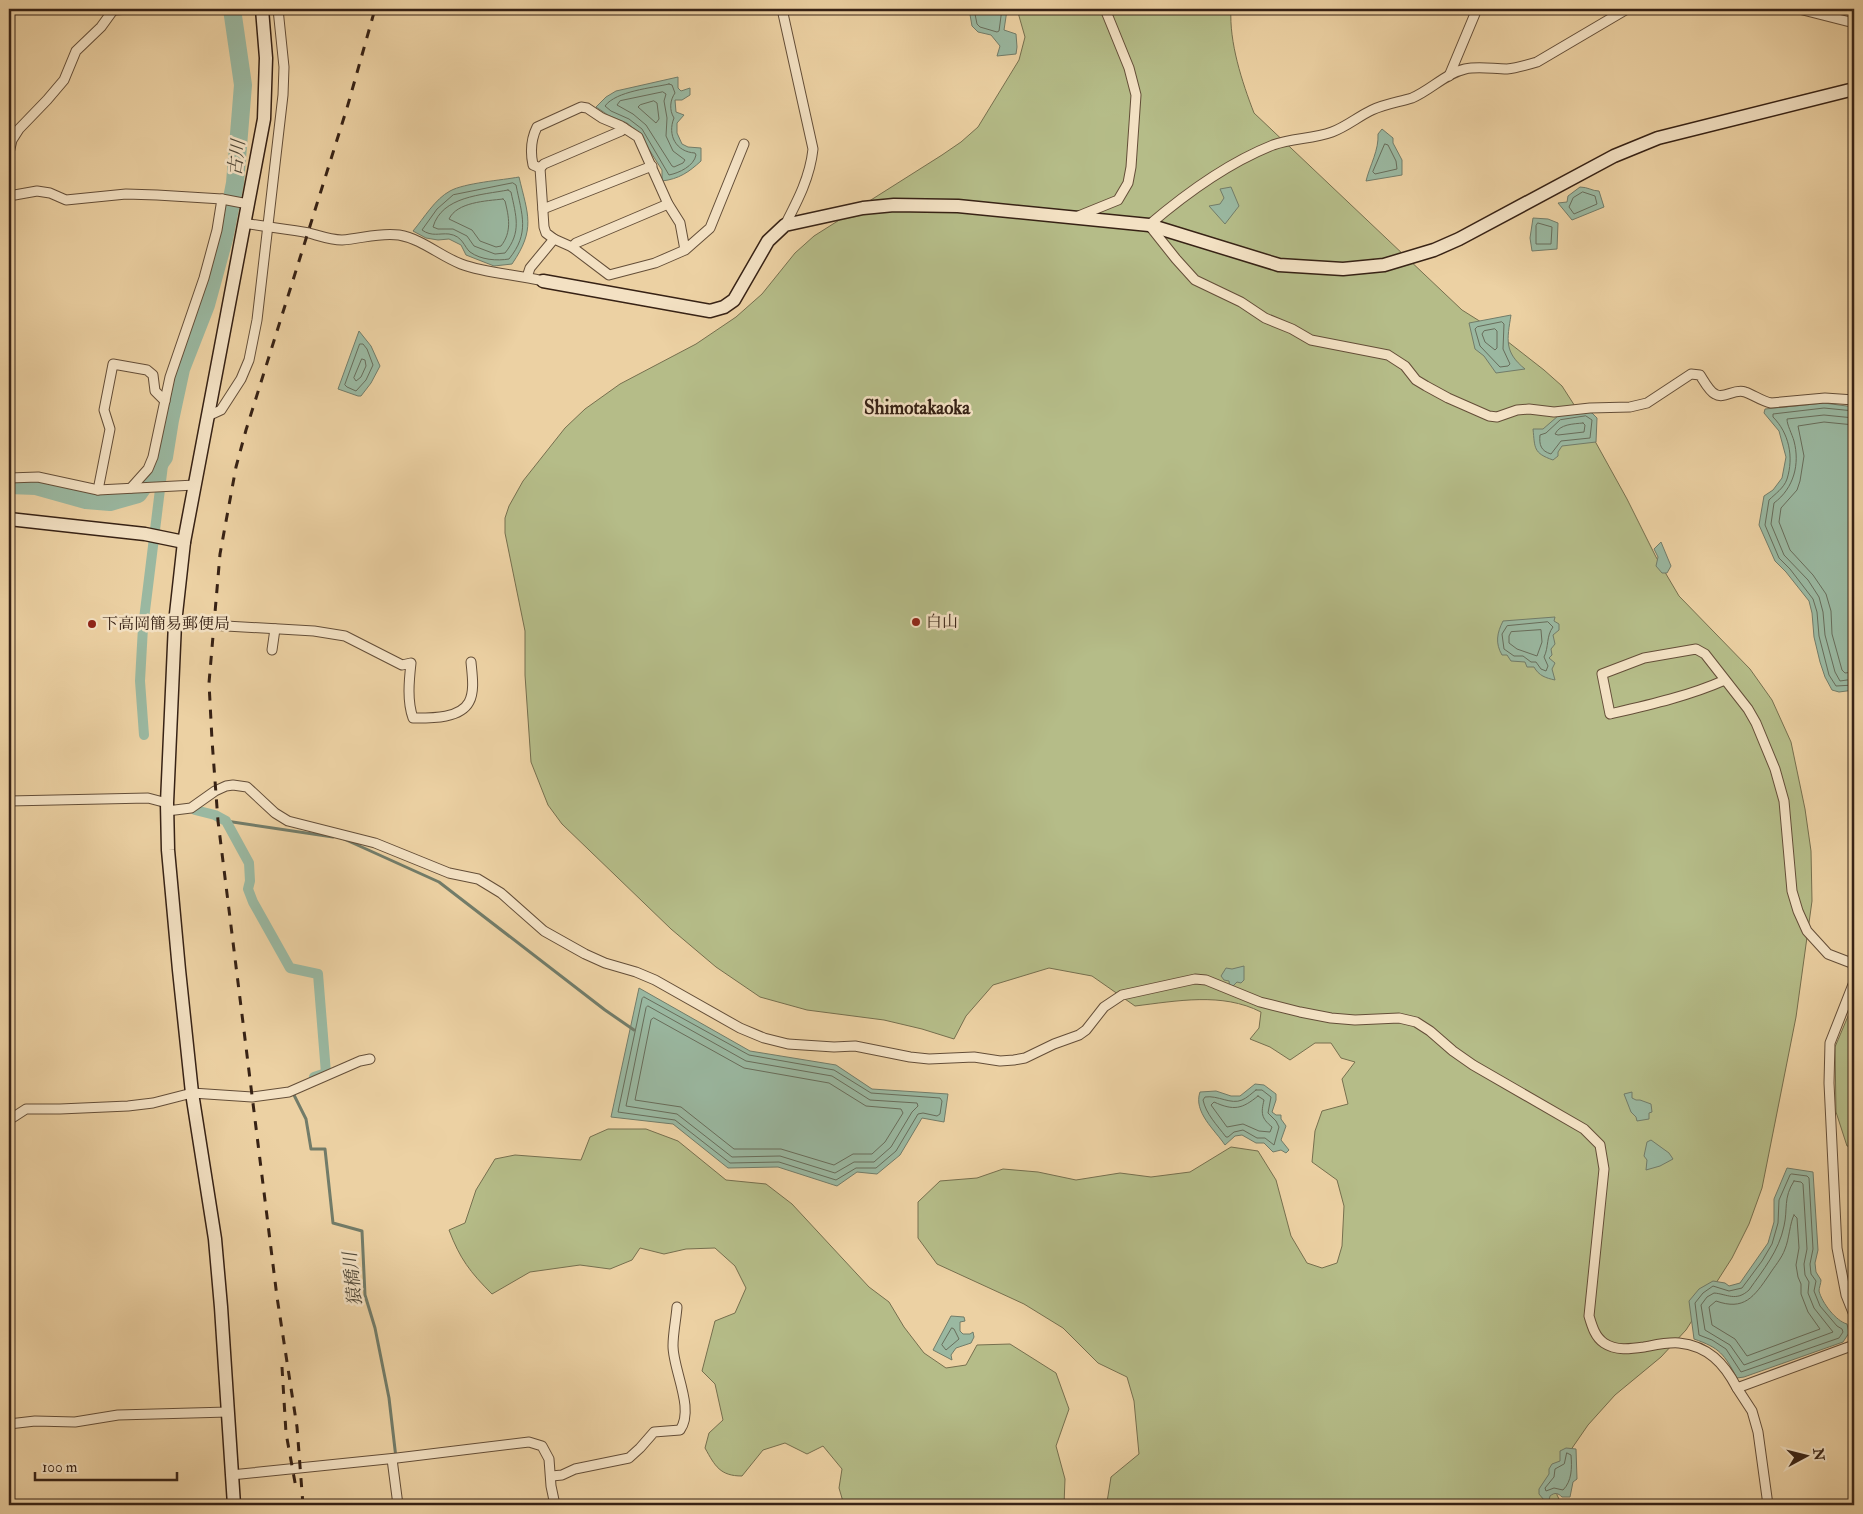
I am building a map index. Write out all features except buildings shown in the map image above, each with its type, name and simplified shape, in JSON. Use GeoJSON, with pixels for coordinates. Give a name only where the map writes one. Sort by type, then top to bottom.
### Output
{"type":"FeatureCollection","features":[{"type":"Feature","properties":{"kind":"street"},"geometry":{"type":"LineString","coordinates":[[9,153],[12,140],[19,129],[64,80],[76,51],[101,27],[114,10],[132,9]]}},
{"type":"Feature","properties":{"kind":"street"},"geometry":{"type":"LineString","coordinates":[[234,1505],[222,1307],[214,1239],[192,1093],[178,970],[168,850],[167,807],[175,623],[184,542],[244,223],[243,203],[264,119],[266,58],[262,9]]}},
{"type":"Feature","properties":{"kind":"street"},"geometry":{"type":"LineString","coordinates":[[208,416],[221,410],[241,379],[249,360],[257,320],[283,96],[284,68],[278,9]]}},
{"type":"Feature","properties":{"kind":"street"},"geometry":{"type":"LineString","coordinates":[[244,223],[342,240],[380,234],[402,236],[420,242],[459,264],[500,275],[527,277],[710,311],[724,308],[734,300],[768,241],[785,225],[803,191],[811,168],[813,149],[782,9]]}},
{"type":"Feature","properties":{"kind":"street"},"geometry":{"type":"LineString","coordinates":[[1074,218],[1118,200],[1128,183],[1131,167],[1136,95],[1130,68],[1105,9]]}},
{"type":"Feature","properties":{"kind":"street"},"geometry":{"type":"LineString","coordinates":[[1449,76],[1477,9]]}},
{"type":"Feature","properties":{"kind":"street"},"geometry":{"type":"LineString","coordinates":[[1149,224],[1173,204],[1254,153],[1275,144],[1336,131],[1374,109],[1425,92],[1449,76],[1464,69],[1508,69],[1536,62],[1627,9]]}},
{"type":"Feature","properties":{"kind":"street"},"geometry":{"type":"LineString","coordinates":[[1798,9],[1854,23]]}},
{"type":"Feature","properties":{"kind":"street"},"geometry":{"type":"LineString","coordinates":[[785,225],[863,208],[894,205],[958,206],[1149,224],[1280,265],[1343,269],[1384,264],[1413,257],[1459,239],[1638,145],[1667,135],[1854,89]]}},
{"type":"Feature","properties":{"kind":"street"},"geometry":{"type":"LineString","coordinates":[[540,168],[533,165],[531,154],[533,135],[537,127],[581,107],[588,108],[602,118],[624,128],[638,137],[668,204],[680,223],[685,250]]}},
{"type":"Feature","properties":{"kind":"street"},"geometry":{"type":"LineString","coordinates":[[540,168],[544,164],[621,131],[624,128]]}},
{"type":"Feature","properties":{"kind":"street"},"geometry":{"type":"LineString","coordinates":[[540,168],[546,233],[572,247],[609,275],[655,263],[685,250],[710,228],[744,144]]}},
{"type":"Feature","properties":{"kind":"street"},"geometry":{"type":"LineString","coordinates":[[543,209],[652,166]]}},
{"type":"Feature","properties":{"kind":"street"},"geometry":{"type":"LineString","coordinates":[[9,196],[37,191],[50,193],[66,200],[126,194],[224,200],[243,203]]}},
{"type":"Feature","properties":{"kind":"street"},"geometry":{"type":"LineString","coordinates":[[133,488],[148,469],[153,457],[170,377],[204,278],[224,200]]}},
{"type":"Feature","properties":{"kind":"street"},"geometry":{"type":"LineString","coordinates":[[572,247],[576,243],[668,204]]}},
{"type":"Feature","properties":{"kind":"street"},"geometry":{"type":"LineString","coordinates":[[1149,224],[1176,259],[1196,280],[1241,302],[1265,318],[1292,329],[1311,340],[1388,355],[1405,366],[1416,380],[1448,398],[1489,416],[1529,409],[1554,412],[1590,408],[1630,407],[1647,403],[1691,374],[1700,375],[1714,394],[1722,396],[1736,390],[1746,392],[1764,402],[1771,403],[1825,398],[1854,400]]}},
{"type":"Feature","properties":{"kind":"street"},"geometry":{"type":"LineString","coordinates":[[527,277],[530,268],[554,239]]}},
{"type":"Feature","properties":{"kind":"street"},"geometry":{"type":"LineString","coordinates":[[98,490],[110,429],[104,410],[113,364],[147,370],[153,375],[155,391],[164,401]]}},
{"type":"Feature","properties":{"kind":"street"},"geometry":{"type":"LineString","coordinates":[[9,478],[38,477],[98,490],[195,486]]}},
{"type":"Feature","properties":{"kind":"street"},"geometry":{"type":"LineString","coordinates":[[9,519],[145,534],[184,542]]}},
{"type":"Feature","properties":{"kind":"street"},"geometry":{"type":"LineString","coordinates":[[175,623],[275,629],[345,636],[402,665],[411,663],[410,711],[414,718],[432,718],[458,712],[469,702],[472,685],[471,662]]}},
{"type":"Feature","properties":{"kind":"street"},"geometry":{"type":"LineString","coordinates":[[272,650],[275,629]]}},
{"type":"Feature","properties":{"kind":"street"},"geometry":{"type":"LineString","coordinates":[[1725,680],[1707,688],[1610,714],[1602,674],[1644,658],[1696,650],[1705,654],[1725,680],[1748,710],[1756,723],[1775,769],[1784,801],[1792,891],[1798,912],[1807,931],[1828,954],[1854,964]]}},
{"type":"Feature","properties":{"kind":"street"},"geometry":{"type":"LineString","coordinates":[[9,801],[148,798],[167,807],[191,808],[215,791],[226,786],[233,784],[246,787],[275,813],[288,821],[375,843],[449,873],[478,879],[501,893],[544,931],[585,954],[655,980],[740,1028],[764,1038],[788,1044],[834,1047],[855,1046],[929,1059],[974,1058],[1000,1061],[1014,1060],[1025,1058],[1054,1044],[1079,1036],[1104,1008],[1122,995],[1195,979],[1206,980],[1260,1002],[1300,1012],[1331,1018],[1355,1020],[1399,1018],[1416,1022],[1473,1066],[1584,1129],[1600,1145],[1604,1169],[1589,1316],[1595,1333],[1603,1342],[1620,1349],[1678,1343],[1696,1347],[1712,1355],[1725,1367],[1752,1411],[1758,1432],[1768,1505]]}},
{"type":"Feature","properties":{"kind":"street"},"geometry":{"type":"LineString","coordinates":[[1854,982],[1830,1043],[1829,1083],[1837,1248],[1846,1295],[1854,1315]]}},
{"type":"Feature","properties":{"kind":"street"},"geometry":{"type":"LineString","coordinates":[[9,1120],[26,1109],[60,1110],[128,1106],[153,1103],[192,1093],[252,1096],[292,1091],[360,1061],[370,1059]]}},
{"type":"Feature","properties":{"kind":"street"},"geometry":{"type":"LineString","coordinates":[[552,1476],[562,1475],[575,1469],[629,1458],[654,1432],[680,1430],[684,1424],[685,1405],[673,1345],[677,1307]]}},
{"type":"Feature","properties":{"kind":"street"},"geometry":{"type":"LineString","coordinates":[[1737,1388],[1854,1345]]}},
{"type":"Feature","properties":{"kind":"street"},"geometry":{"type":"LineString","coordinates":[[9,1424],[35,1421],[75,1422],[118,1415],[228,1412]]}},
{"type":"Feature","properties":{"kind":"street"},"geometry":{"type":"LineString","coordinates":[[231,1474],[395,1458],[529,1442],[542,1446],[550,1459],[551,1486],[555,1505]]}},
{"type":"Feature","properties":{"kind":"street"},"geometry":{"type":"LineString","coordinates":[[395,1458],[398,1505]]}},
{"type":"Feature","properties":{"kind":"shaded area"},"geometry":{"type":"Polygon","coordinates":[[[1017,9],[1231,9],[1234,48],[1254,113],[1462,310],[1489,327],[1562,386],[1580,414],[1627,499],[1656,557],[1679,596],[1750,669],[1772,700],[1791,742],[1805,809],[1811,851],[1812,901],[1796,1017],[1762,1188],[1749,1224],[1732,1258],[1686,1330],[1661,1357],[1615,1395],[1588,1425],[1568,1454],[1557,1474],[1557,1495],[1562,1505],[1102,1505],[1107,1502],[1111,1477],[1139,1454],[1134,1401],[1127,1377],[1098,1363],[1063,1328],[1024,1304],[937,1264],[918,1238],[918,1202],[940,1181],[977,1178],[1003,1169],[1038,1172],[1076,1180],[1120,1173],[1151,1177],[1190,1172],[1231,1147],[1258,1151],[1276,1180],[1291,1236],[1307,1263],[1322,1268],[1337,1263],[1342,1246],[1344,1206],[1337,1180],[1312,1162],[1315,1131],[1322,1111],[1348,1104],[1342,1079],[1355,1062],[1341,1058],[1331,1043],[1315,1043],[1290,1060],[1270,1047],[1250,1039],[1259,1028],[1261,1012],[1246,1006],[1215,1000],[1183,1000],[1135,1006],[1092,976],[1049,968],[993,985],[966,1016],[954,1039],[884,1020],[807,1010],[760,997],[716,967],[671,929],[562,824],[548,805],[531,762],[525,675],[525,631],[505,533],[505,518],[509,506],[523,481],[565,428],[585,409],[620,384],[696,344],[736,317],[762,294],[795,253],[814,236],[942,155],[978,127],[1019,60],[1025,37],[1017,9]]]}},
{"type":"Feature","properties":{"kind":"shaded area"},"geometry":{"type":"Polygon","coordinates":[[[1854,1002],[1854,1148],[1847,1146],[1836,1112],[1835,1047],[1854,1002]]]}},
{"type":"Feature","properties":{"kind":"shaded area"},"geometry":{"type":"Polygon","coordinates":[[[608,1129],[646,1129],[678,1141],[726,1180],[766,1184],[792,1204],[869,1287],[889,1302],[904,1327],[924,1353],[946,1368],[966,1365],[977,1345],[1010,1344],[1056,1373],[1069,1409],[1056,1446],[1065,1479],[1064,1505],[844,1505],[839,1488],[842,1469],[823,1446],[807,1454],[785,1443],[763,1450],[742,1476],[723,1472],[715,1465],[705,1448],[709,1433],[723,1420],[715,1384],[702,1371],[715,1321],[735,1313],[746,1288],[735,1266],[715,1248],[686,1249],[664,1254],[640,1248],[632,1260],[610,1269],[580,1265],[530,1272],[492,1294],[466,1265],[449,1230],[465,1223],[476,1190],[495,1159],[515,1155],[581,1160],[590,1137],[608,1129]]]}},
{"type":"Feature","properties":{"kind":"water"},"geometry":{"type":"Polygon","coordinates":[[[969,9],[1007,10],[1004,30],[1016,34],[1016,54],[997,56],[1000,46],[991,35],[978,32],[972,26],[969,9]]]}},
{"type":"Feature","properties":{"kind":"water"},"geometry":{"type":"Polygon","coordinates":[[[678,77],[678,88],[681,91],[690,88],[690,95],[682,100],[675,100],[676,112],[684,115],[677,123],[677,133],[682,144],[688,147],[701,148],[701,161],[674,179],[662,181],[662,170],[638,132],[627,123],[608,115],[596,107],[606,97],[616,91],[678,77]]]}},
{"type":"Feature","properties":{"kind":"water"},"geometry":{"type":"Polygon","coordinates":[[[1382,129],[1393,138],[1393,143],[1402,160],[1402,175],[1366,181],[1376,152],[1378,134],[1382,129]]]}},
{"type":"Feature","properties":{"kind":"water"},"geometry":{"type":"Polygon","coordinates":[[[519,177],[528,222],[520,252],[512,264],[494,266],[466,255],[461,245],[449,239],[426,238],[413,231],[435,204],[450,191],[474,184],[519,177]]]}},
{"type":"Feature","properties":{"kind":"water"},"geometry":{"type":"Polygon","coordinates":[[[1231,187],[1239,206],[1225,224],[1209,206],[1220,204],[1224,198],[1220,189],[1231,187]]]}},
{"type":"Feature","properties":{"kind":"water"},"geometry":{"type":"Polygon","coordinates":[[[1580,187],[1599,191],[1604,207],[1572,220],[1558,203],[1567,202],[1568,196],[1580,187]]]}},
{"type":"Feature","properties":{"kind":"water"},"geometry":{"type":"Polygon","coordinates":[[[1533,218],[1548,219],[1558,223],[1557,249],[1532,251],[1530,238],[1533,218]]]}},
{"type":"Feature","properties":{"kind":"water"},"geometry":{"type":"Polygon","coordinates":[[[1511,315],[1508,339],[1510,351],[1518,363],[1525,369],[1496,373],[1484,356],[1475,349],[1469,323],[1511,315]]]}},
{"type":"Feature","properties":{"kind":"water"},"geometry":{"type":"Polygon","coordinates":[[[359,331],[371,346],[380,366],[361,396],[338,389],[359,331]]]}},
{"type":"Feature","properties":{"kind":"water"},"geometry":{"type":"Polygon","coordinates":[[[1824,403],[1854,407],[1854,690],[1839,692],[1832,690],[1820,662],[1809,601],[1775,561],[1759,525],[1764,496],[1773,490],[1782,478],[1786,457],[1779,431],[1764,413],[1765,409],[1824,403]]]}},
{"type":"Feature","properties":{"kind":"water"},"geometry":{"type":"Polygon","coordinates":[[[1586,411],[1592,413],[1597,418],[1596,442],[1562,446],[1558,456],[1553,460],[1538,452],[1533,429],[1543,429],[1558,416],[1586,411]]]}},
{"type":"Feature","properties":{"kind":"water"},"geometry":{"type":"Polygon","coordinates":[[[1661,542],[1671,566],[1667,573],[1662,573],[1656,566],[1658,557],[1654,549],[1661,542]]]}},
{"type":"Feature","properties":{"kind":"water"},"geometry":{"type":"Polygon","coordinates":[[[1555,617],[1554,621],[1559,624],[1559,630],[1553,635],[1555,644],[1551,649],[1552,655],[1549,658],[1555,663],[1552,669],[1555,680],[1538,673],[1534,667],[1527,667],[1525,662],[1511,661],[1507,655],[1502,655],[1498,646],[1498,638],[1503,621],[1555,617]]]}},
{"type":"Feature","properties":{"kind":"water"},"geometry":{"type":"Polygon","coordinates":[[[1244,966],[1244,980],[1241,983],[1237,982],[1230,989],[1229,981],[1224,980],[1221,976],[1226,968],[1232,969],[1244,966]]]}},
{"type":"Feature","properties":{"kind":"water"},"geometry":{"type":"Polygon","coordinates":[[[639,988],[750,1051],[836,1065],[872,1089],[948,1094],[944,1122],[922,1118],[900,1155],[877,1174],[857,1172],[837,1186],[778,1167],[728,1168],[673,1124],[611,1117],[639,988]]]}},
{"type":"Feature","properties":{"kind":"water"},"geometry":{"type":"Polygon","coordinates":[[[1255,1084],[1264,1085],[1276,1094],[1272,1112],[1276,1115],[1281,1115],[1281,1119],[1286,1126],[1281,1140],[1289,1150],[1286,1153],[1281,1150],[1273,1152],[1264,1143],[1256,1143],[1242,1135],[1235,1136],[1225,1145],[1202,1114],[1199,1099],[1200,1092],[1216,1091],[1231,1096],[1240,1096],[1255,1084]]]}},
{"type":"Feature","properties":{"kind":"water"},"geometry":{"type":"Polygon","coordinates":[[[1632,1092],[1632,1098],[1651,1104],[1652,1112],[1649,1113],[1649,1119],[1637,1121],[1631,1112],[1624,1094],[1632,1092]]]}},
{"type":"Feature","properties":{"kind":"water"},"geometry":{"type":"Polygon","coordinates":[[[1651,1140],[1669,1153],[1673,1159],[1660,1166],[1646,1170],[1647,1160],[1644,1156],[1647,1142],[1651,1140]]]}},
{"type":"Feature","properties":{"kind":"water"},"geometry":{"type":"Polygon","coordinates":[[[1787,1168],[1813,1172],[1818,1250],[1815,1263],[1816,1272],[1821,1280],[1819,1291],[1830,1311],[1847,1324],[1849,1333],[1843,1342],[1737,1378],[1725,1357],[1716,1349],[1694,1339],[1689,1301],[1699,1289],[1713,1281],[1725,1283],[1729,1286],[1740,1283],[1768,1243],[1774,1222],[1774,1199],[1787,1168]]]}},
{"type":"Feature","properties":{"kind":"water"},"geometry":{"type":"Polygon","coordinates":[[[951,1316],[964,1317],[965,1321],[960,1322],[960,1331],[963,1334],[973,1332],[974,1337],[971,1343],[956,1348],[951,1355],[952,1360],[933,1350],[951,1316]]]}},
{"type":"Feature","properties":{"kind":"water"},"geometry":{"type":"Polygon","coordinates":[[[1566,1448],[1576,1449],[1577,1479],[1573,1482],[1570,1497],[1562,1497],[1555,1494],[1550,1496],[1549,1500],[1544,1500],[1539,1494],[1539,1489],[1549,1474],[1552,1464],[1560,1461],[1560,1451],[1566,1448]]]}},
{"type":"Feature","properties":{"kind":"waterway","name":"古川"},"geometry":{"type":"LineString","coordinates":[[9,485],[36,486],[86,500],[110,502],[138,494],[164,457],[181,369],[206,305],[224,239],[235,183],[243,85],[232,9]]}},
{"type":"Feature","properties":{"kind":"waterway"},"geometry":{"type":"LineString","coordinates":[[144,735],[140,681],[143,627],[164,457]]}},
{"type":"Feature","properties":{"kind":"waterway"},"geometry":{"type":"LineString","coordinates":[[195,810],[215,815],[226,821],[249,863],[250,881],[248,889],[253,902],[290,968],[318,974],[326,1073],[314,1077]]}},
{"type":"Feature","properties":{"kind":"waterway"},"geometry":{"type":"LineString","coordinates":[[226,821],[333,837]]}},
{"type":"Feature","properties":{"kind":"waterway"},"geometry":{"type":"LineString","coordinates":[[344,839],[439,882],[605,1010],[634,1030]]}},
{"type":"Feature","properties":{"kind":"waterway","name":"猿橋川"},"geometry":{"type":"LineString","coordinates":[[293,1093],[306,1119],[311,1149],[325,1149],[333,1223],[362,1231],[365,1295],[375,1328],[389,1398],[396,1458]]}},
{"type":"Feature","properties":{"kind":"railway"},"geometry":{"type":"LineString","coordinates":[[303,1505],[297,1427],[277,1297],[218,821],[209,683],[220,554],[236,467],[347,108],[375,9]]}},
{"type":"Feature","properties":{"kind":"railway"},"geometry":{"type":"LineString","coordinates":[[282,1367],[286,1433],[296,1488]]}},
{"type":"Feature","properties":{"kind":"place","name":"白山"},"geometry":{"type":"Point","coordinates":[916,622]}},
{"type":"Feature","properties":{"kind":"place","name":"下高岡簡易郵便局"},"geometry":{"type":"Point","coordinates":[92,624]}},
{"type":"Feature","properties":{"kind":"district","name":"Shimotakaoka"},"geometry":{"type":"Point","coordinates":[917,408]}}]}
